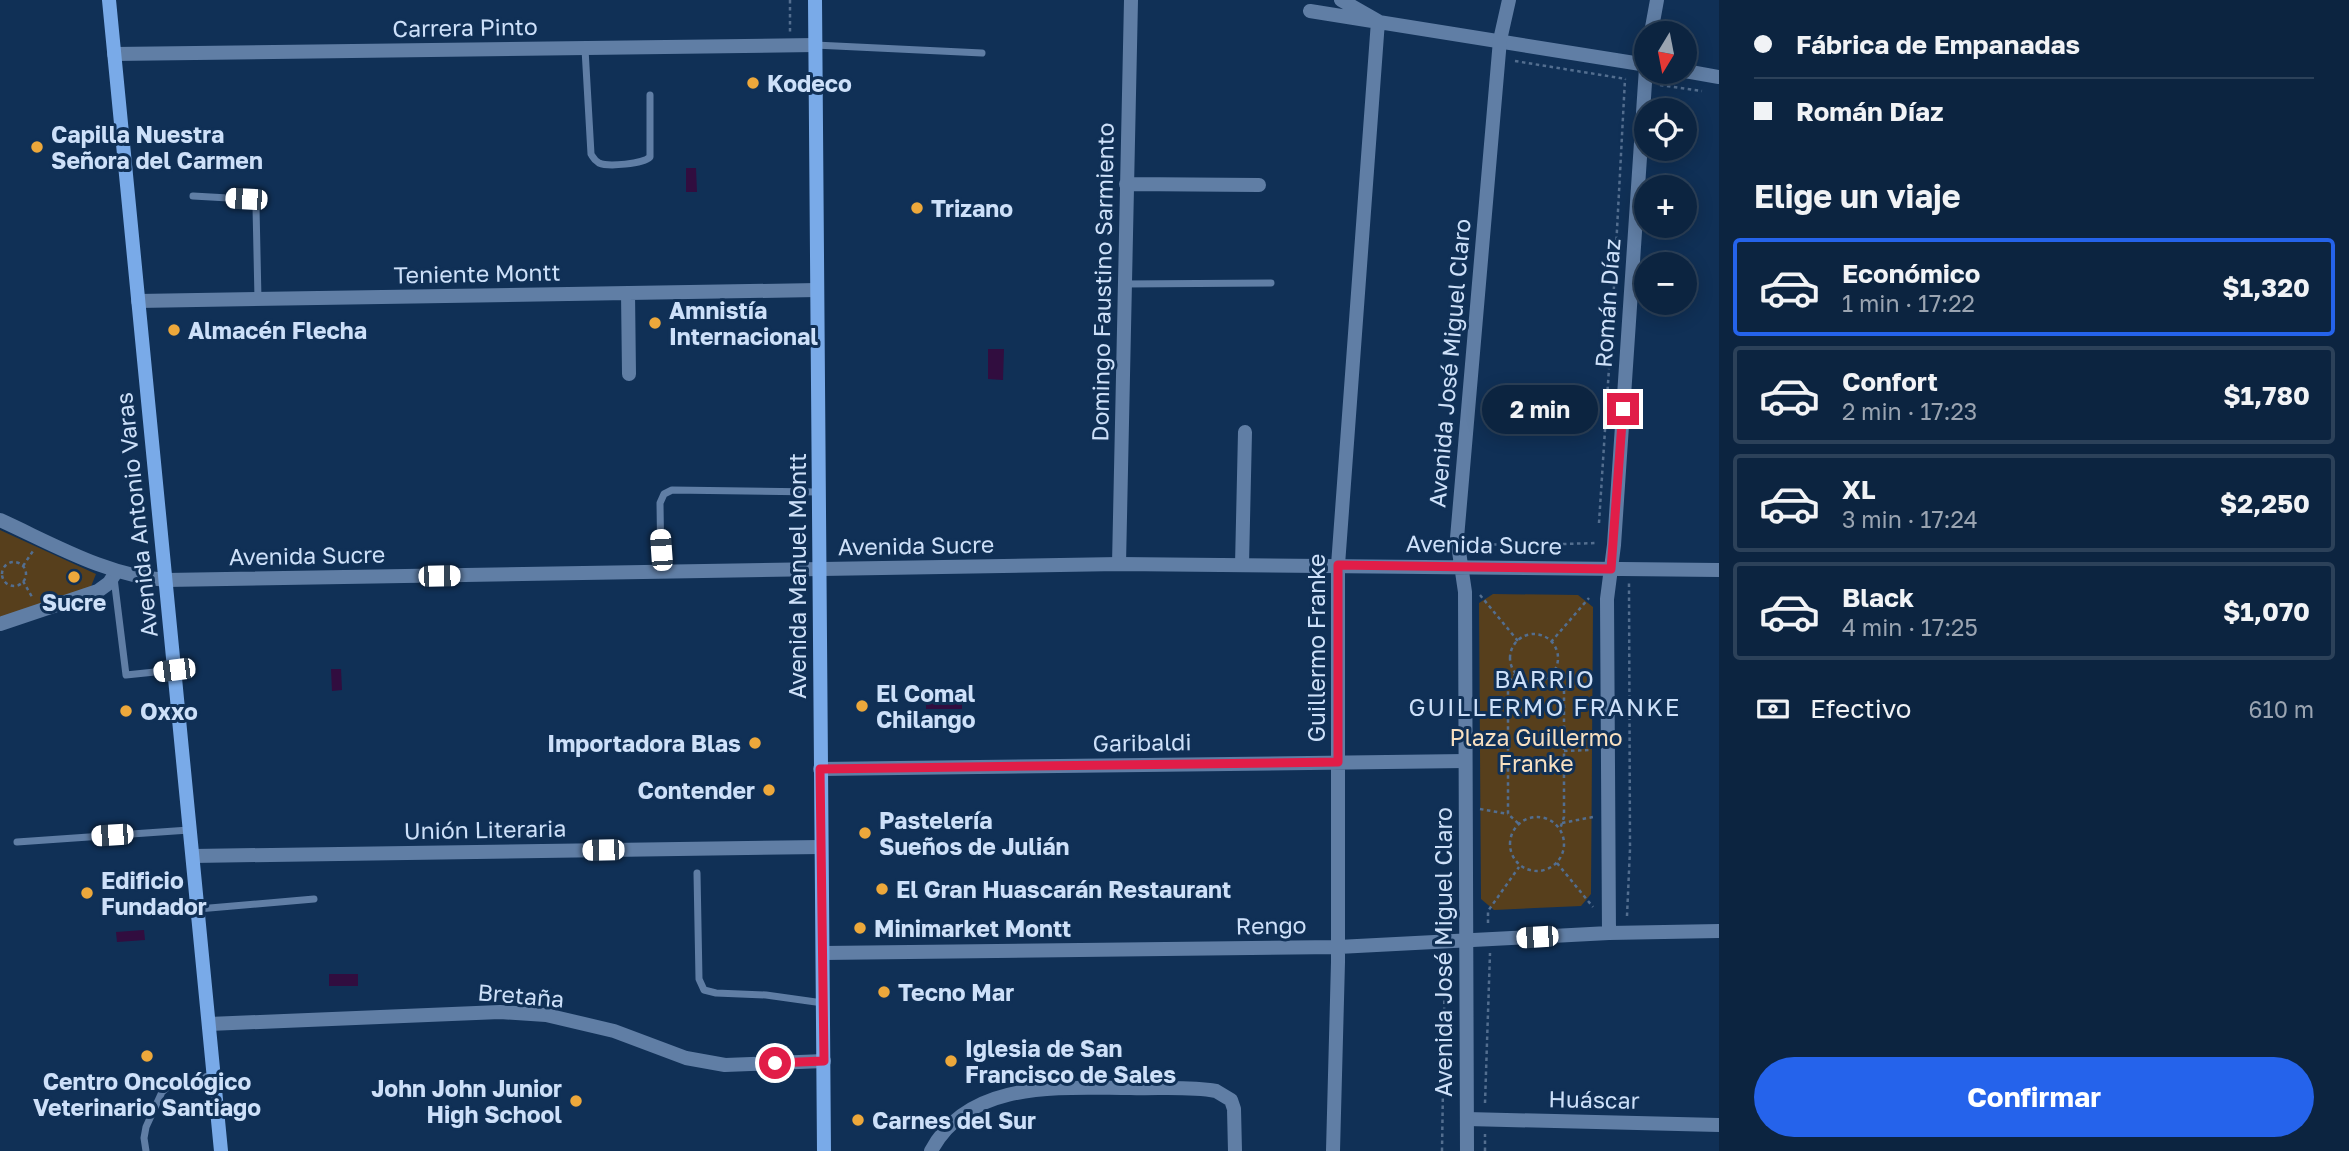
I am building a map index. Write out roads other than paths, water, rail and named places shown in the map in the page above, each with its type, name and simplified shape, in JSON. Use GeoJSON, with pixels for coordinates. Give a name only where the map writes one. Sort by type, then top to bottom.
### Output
{"type":"FeatureCollection","features":[{"type":"Feature","properties":{"kind":"main road","name":"Avenida Antonio Varas"},"geometry":{"type":"LineString","coordinates":[[109,0],[221,1151]]}},
{"type":"Feature","properties":{"kind":"main road","name":"Avenida Manuel Montt"},"geometry":{"type":"LineString","coordinates":[[815,0],[824,1151]]}},
{"type":"Feature","properties":{"kind":"street","name":"Domingo Faustino Sarmiento"},"geometry":{"type":"LineString","coordinates":[[1119,564],[1131,0]]}},
{"type":"Feature","properties":{"kind":"street"},"geometry":{"type":"LineString","coordinates":[[1341,0],[1378,21]]}},
{"type":"Feature","properties":{"kind":"street","name":"Avenida José Miguel Claro"},"geometry":{"type":"LineString","coordinates":[[1467,1151],[1465,592],[1458,544],[1500,40],[1508,0]]}},
{"type":"Feature","properties":{"kind":"street"},"geometry":{"type":"LineString","coordinates":[[1653,21],[1657,0]]}},
{"type":"Feature","properties":{"kind":"street"},"geometry":{"type":"LineString","coordinates":[[1310,11],[1634,58]]}},
{"type":"Feature","properties":{"kind":"street","name":"Guillermo Franke"},"geometry":{"type":"LineString","coordinates":[[1333,1151],[1338,947],[1338,565],[1378,21]]}},
{"type":"Feature","properties":{"kind":"street","name":"Carrera Pinto"},"geometry":{"type":"LineString","coordinates":[[114,54],[815,45]]}},
{"type":"Feature","properties":{"kind":"street"},"geometry":{"type":"LineString","coordinates":[[1698,73],[1719,77]]}},
{"type":"Feature","properties":{"kind":"street","name":"Román Díaz"},"geometry":{"type":"LineString","coordinates":[[1614,929],[1608,814],[1607,599],[1644,84]]}},
{"type":"Feature","properties":{"kind":"street"},"geometry":{"type":"LineString","coordinates":[[1126,184],[1259,185]]}},
{"type":"Feature","properties":{"kind":"street","name":"Teniente Montt"},"geometry":{"type":"LineString","coordinates":[[138,301],[817,290]]}},
{"type":"Feature","properties":{"kind":"street"},"geometry":{"type":"LineString","coordinates":[[628,293],[629,374]]}},
{"type":"Feature","properties":{"kind":"street"},"geometry":{"type":"LineString","coordinates":[[1242,565],[1245,432]]}},
{"type":"Feature","properties":{"kind":"street","name":"Avenida Sucre"},"geometry":{"type":"LineString","coordinates":[[0,520],[115,574],[166,580],[1119,564],[1719,570]]}},
{"type":"Feature","properties":{"kind":"street"},"geometry":{"type":"LineString","coordinates":[[0,624],[98,592],[115,574]]}},
{"type":"Feature","properties":{"kind":"street","name":"Garibaldi"},"geometry":{"type":"LineString","coordinates":[[820,769],[1465,761]]}},
{"type":"Feature","properties":{"kind":"street","name":"Unión Literaria"},"geometry":{"type":"LineString","coordinates":[[193,856],[821,847]]}},
{"type":"Feature","properties":{"kind":"street","name":"Rengo"},"geometry":{"type":"LineString","coordinates":[[823,953],[1338,947],[1490,943],[1614,929],[1719,931]]}},
{"type":"Feature","properties":{"kind":"street","name":"Bretaña"},"geometry":{"type":"LineString","coordinates":[[209,1024],[500,1012],[546,1015],[614,1031],[686,1058],[725,1065],[824,1061]]}},
{"type":"Feature","properties":{"kind":"street"},"geometry":{"type":"LineString","coordinates":[[931,1151],[938,1138],[967,1112],[1001,1096],[1046,1088],[1216,1091],[1231,1100],[1234,1109],[1235,1151]]}},
{"type":"Feature","properties":{"kind":"street","name":"Huáscar"},"geometry":{"type":"LineString","coordinates":[[1467,1119],[1719,1125]]}},
{"type":"Feature","properties":{"kind":"lane"},"geometry":{"type":"LineString","coordinates":[[815,45],[982,53]]}},
{"type":"Feature","properties":{"kind":"lane"},"geometry":{"type":"LineString","coordinates":[[585,48],[591,154],[594,160],[601,164],[644,162],[650,157],[650,94]]}},
{"type":"Feature","properties":{"kind":"lane"},"geometry":{"type":"LineString","coordinates":[[193,196],[246,199],[256,207],[258,299]]}},
{"type":"Feature","properties":{"kind":"lane"},"geometry":{"type":"LineString","coordinates":[[1124,284],[1271,283]]}},
{"type":"Feature","properties":{"kind":"lane"},"geometry":{"type":"LineString","coordinates":[[661,572],[660,503],[664,494],[673,490],[819,492]]}},
{"type":"Feature","properties":{"kind":"lane"},"geometry":{"type":"LineString","coordinates":[[115,574],[126,675],[174,670]]}},
{"type":"Feature","properties":{"kind":"lane"},"geometry":{"type":"LineString","coordinates":[[17,842],[190,830]]}},
{"type":"Feature","properties":{"kind":"lane"},"geometry":{"type":"LineString","coordinates":[[697,873],[699,979],[704,990],[822,1003]]}},
{"type":"Feature","properties":{"kind":"lane"},"geometry":{"type":"LineString","coordinates":[[198,909],[314,899]]}},
{"type":"Feature","properties":{"kind":"lane"},"geometry":{"type":"LineString","coordinates":[[146,1151],[146,1127],[162,1092],[169,1086],[214,1074]]}},
{"type":"Feature","properties":{"kind":"place","name":"Kodeco"},"geometry":{"type":"Point","coordinates":[753,83]}},
{"type":"Feature","properties":{"kind":"place","name":"Capilla Nuestra Señora del Carmen"},"geometry":{"type":"Point","coordinates":[37,147]}},
{"type":"Feature","properties":{"kind":"place","name":"Trizano"},"geometry":{"type":"Point","coordinates":[917,208]}},
{"type":"Feature","properties":{"kind":"place","name":"Amnistía Internacional"},"geometry":{"type":"Point","coordinates":[655,323]}},
{"type":"Feature","properties":{"kind":"place","name":"Almacén Flecha"},"geometry":{"type":"Point","coordinates":[174,330]}},
{"type":"Feature","properties":{"kind":"place","name":"Sucre"},"geometry":{"type":"Point","coordinates":[74,577]}},
{"type":"Feature","properties":{"kind":"place","name":"El Comal Chilango"},"geometry":{"type":"Point","coordinates":[862,706]}},
{"type":"Feature","properties":{"kind":"place","name":"Oxxo"},"geometry":{"type":"Point","coordinates":[126,711]}},
{"type":"Feature","properties":{"kind":"place","name":"Importadora Blas"},"geometry":{"type":"Point","coordinates":[755,743]}},
{"type":"Feature","properties":{"kind":"place","name":"Contender"},"geometry":{"type":"Point","coordinates":[769,790]}},
{"type":"Feature","properties":{"kind":"place","name":"Pastelería Sueños de Julián"},"geometry":{"type":"Point","coordinates":[865,833]}},
{"type":"Feature","properties":{"kind":"place","name":"El Gran Huascarán Restaurant"},"geometry":{"type":"Point","coordinates":[882,889]}},
{"type":"Feature","properties":{"kind":"place","name":"Edificio Fundador"},"geometry":{"type":"Point","coordinates":[87,893]}},
{"type":"Feature","properties":{"kind":"place","name":"Minimarket Montt"},"geometry":{"type":"Point","coordinates":[860,928]}},
{"type":"Feature","properties":{"kind":"place","name":"Tecno Mar"},"geometry":{"type":"Point","coordinates":[884,992]}},
{"type":"Feature","properties":{"kind":"place","name":"Centro Oncológico Veterinario Santiago"},"geometry":{"type":"Point","coordinates":[147,1056]}},
{"type":"Feature","properties":{"kind":"place","name":"Iglesia de San Francisco de Sales"},"geometry":{"type":"Point","coordinates":[951,1061]}},
{"type":"Feature","properties":{"kind":"place","name":"John John Junior High School"},"geometry":{"type":"Point","coordinates":[576,1101]}},
{"type":"Feature","properties":{"kind":"place","name":"Carnes del Sur"},"geometry":{"type":"Point","coordinates":[858,1120]}},
{"type":"Feature","properties":{"kind":"district","name":"BARRIO GUILLERMO FRANKE"},"geometry":{"type":"Point","coordinates":[1545,692]}},
{"type":"Feature","properties":{"kind":"park label","name":"Plaza Guillermo Franke"},"geometry":{"type":"Point","coordinates":[1536,750]}}]}
